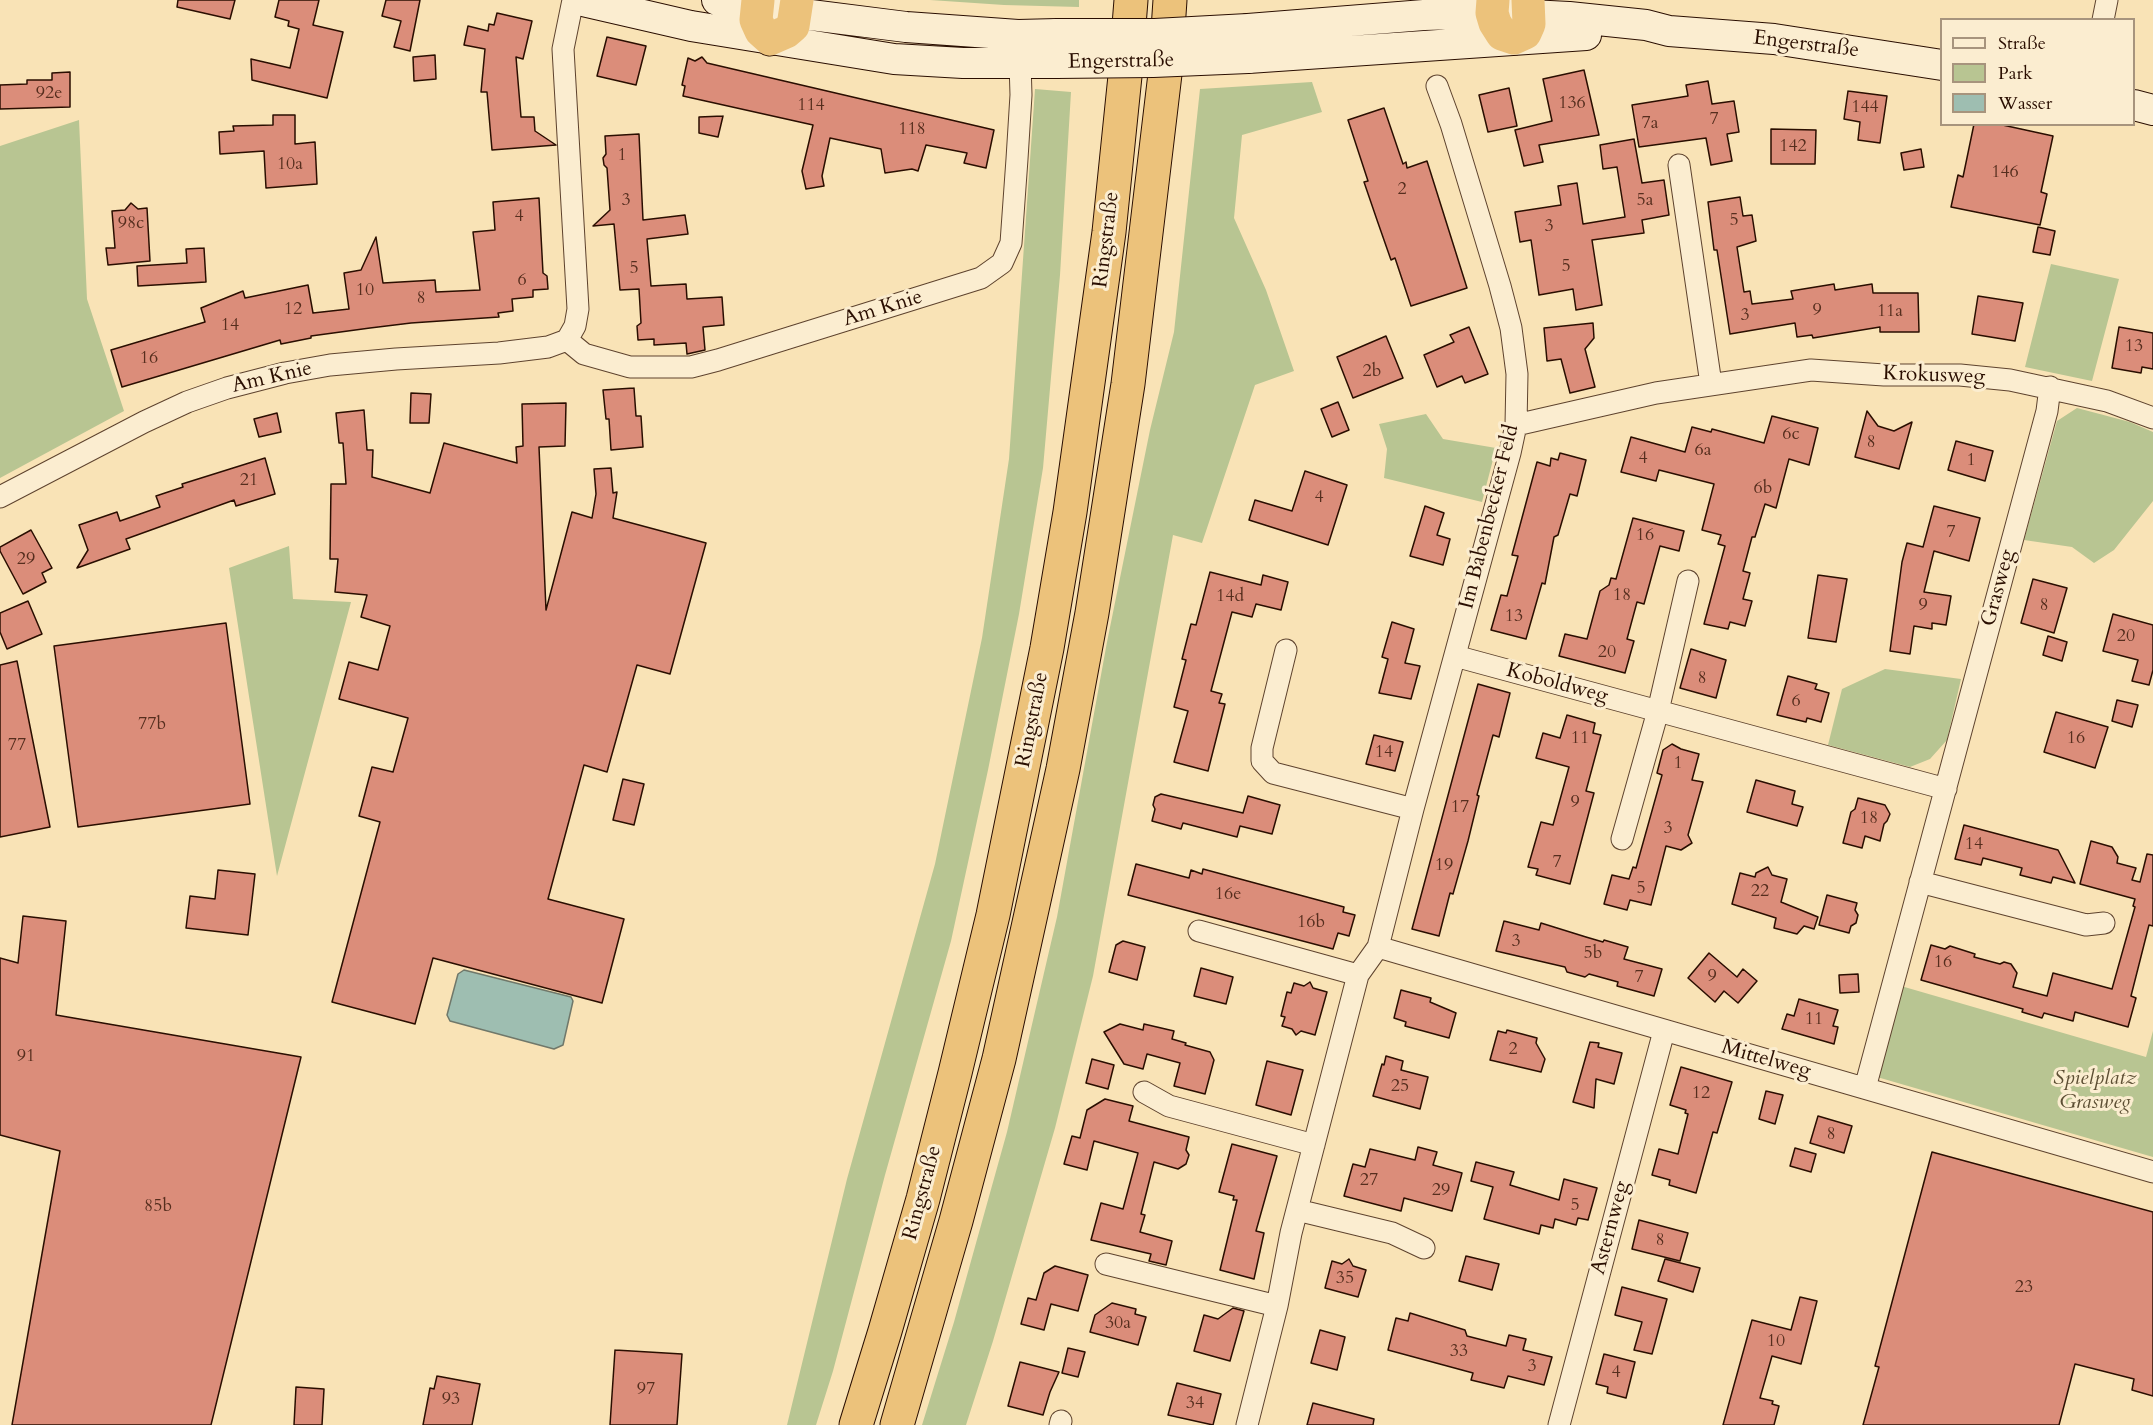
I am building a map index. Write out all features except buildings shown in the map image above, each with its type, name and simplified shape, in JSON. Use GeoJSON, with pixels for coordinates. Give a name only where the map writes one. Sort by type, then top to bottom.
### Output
{"type":"FeatureCollection","features":[{"type":"Feature","properties":{"kind":"highway","name":"Ringstraße"},"geometry":{"type":"LineString","coordinates":[[856,1425],[923,1199],[963,1039],[993,915],[1047,648],[1070,512],[1100,299],[1124,87],[1131,0]]}},
{"type":"Feature","properties":{"kind":"highway","name":"Ringstraße"},"geometry":{"type":"LineString","coordinates":[[897,1425],[956,1221],[999,1059],[1063,769],[1092,613],[1128,384],[1164,85],[1170,0]]}},
{"type":"Feature","properties":{"kind":"highway"},"geometry":{"type":"LineString","coordinates":[[757,4],[756,20],[761,31],[770,39],[793,26],[797,7]]}},
{"type":"Feature","properties":{"kind":"highway"},"geometry":{"type":"LineString","coordinates":[[1492,7],[1495,23],[1503,34],[1524,18]]}},
{"type":"Feature","properties":{"kind":"main road","name":"Engerstraße"},"geometry":{"type":"LineString","coordinates":[[578,0],[678,24],[894,59],[1020,63],[1056,49],[1155,34],[1248,43],[1524,18],[1648,34],[1670,31],[1774,39],[1940,65]]}},
{"type":"Feature","properties":{"kind":"main road","name":"Engerstraße"},"geometry":{"type":"LineString","coordinates":[[717,0],[797,7],[906,27],[1018,35],[1056,49]]}},
{"type":"Feature","properties":{"kind":"main road","name":"Engerstraße"},"geometry":{"type":"LineString","coordinates":[[1248,43],[1424,15],[1492,7]]}},
{"type":"Feature","properties":{"kind":"main road"},"geometry":{"type":"LineString","coordinates":[[2135,106],[2153,110]]}},
{"type":"Feature","properties":{"kind":"street"},"geometry":{"type":"LineString","coordinates":[[567,340],[575,326],[578,309],[563,49],[573,0]]}},
{"type":"Feature","properties":{"kind":"street"},"geometry":{"type":"LineString","coordinates":[[2103,18],[2107,0]]}},
{"type":"Feature","properties":{"kind":"street","name":"Am Knie"},"geometry":{"type":"LineString","coordinates":[[0,497],[187,402],[227,388],[285,373],[330,365],[499,353],[548,347],[567,340],[584,354],[630,367],[691,367],[981,278],[1002,263],[1011,243],[1019,138],[1020,63]]}},
{"type":"Feature","properties":{"kind":"street","name":"Im Babenbecker Feld"},"geometry":{"type":"LineString","coordinates":[[1246,1425],[1297,1210],[1358,975],[1378,947],[1516,425],[1516,374],[1511,328],[1491,253],[1437,86]]}},
{"type":"Feature","properties":{"kind":"street"},"geometry":{"type":"LineString","coordinates":[[1679,165],[1711,384]]}},
{"type":"Feature","properties":{"kind":"street","name":"Krokusweg"},"geometry":{"type":"LineString","coordinates":[[1516,425],[1656,393],[1811,370],[1884,375],[1960,375],[2010,380],[2107,401],[2153,418]]}},
{"type":"Feature","properties":{"kind":"street","name":"Grasweg"},"geometry":{"type":"LineString","coordinates":[[1865,1088],[2044,422],[2050,387]]}},
{"type":"Feature","properties":{"kind":"street"},"geometry":{"type":"LineString","coordinates":[[1622,839],[1658,711],[1688,581]]}},
{"type":"Feature","properties":{"kind":"street"},"geometry":{"type":"LineString","coordinates":[[1286,650],[1262,748],[1262,761],[1273,773],[1413,809]]}},
{"type":"Feature","properties":{"kind":"street","name":"Koboldweg"},"geometry":{"type":"LineString","coordinates":[[1455,656],[1946,789]]}},
{"type":"Feature","properties":{"kind":"street"},"geometry":{"type":"LineString","coordinates":[[1920,882],[2086,925],[2104,923]]}},
{"type":"Feature","properties":{"kind":"street"},"geometry":{"type":"LineString","coordinates":[[1199,931],[1358,975]]}},
{"type":"Feature","properties":{"kind":"street","name":"Mittelweg"},"geometry":{"type":"LineString","coordinates":[[1378,947],[2153,1172]]}},
{"type":"Feature","properties":{"kind":"street","name":"Asternweg"},"geometry":{"type":"LineString","coordinates":[[1559,1425],[1664,1031]]}},
{"type":"Feature","properties":{"kind":"street"},"geometry":{"type":"LineString","coordinates":[[1144,1092],[1168,1106],[1314,1145]]}},
{"type":"Feature","properties":{"kind":"street"},"geometry":{"type":"LineString","coordinates":[[1297,1210],[1392,1233],[1424,1248]]}},
{"type":"Feature","properties":{"kind":"street"},"geometry":{"type":"LineString","coordinates":[[1106,1264],[1276,1306]]}},
{"type":"Feature","properties":{"kind":"green space"},"geometry":{"type":"Polygon","coordinates":[[[930,0],[1079,0],[1079,7],[1004,5],[930,0]]]}},
{"type":"Feature","properties":{"kind":"green space"},"geometry":{"type":"Polygon","coordinates":[[[1312,82],[1322,112],[1242,135],[1234,218],[1266,290],[1294,371],[1255,385],[1202,543],[1173,535],[1093,976],[1055,1128],[966,1425],[922,1425],[954,1322],[1007,1132],[1057,917],[1107,642],[1150,430],[1174,332],[1200,89],[1312,82]]]}},
{"type":"Feature","properties":{"kind":"green space"},"geometry":{"type":"Polygon","coordinates":[[[1035,89],[1071,92],[1060,275],[1043,468],[1019,614],[951,941],[833,1371],[816,1425],[787,1425],[847,1179],[935,864],[982,638],[1009,459],[1035,89]]]}},
{"type":"Feature","properties":{"kind":"green space"},"geometry":{"type":"Polygon","coordinates":[[[79,120],[87,299],[124,411],[0,478],[0,146],[79,120]]]}},
{"type":"Feature","properties":{"kind":"green space"},"geometry":{"type":"Polygon","coordinates":[[[2051,264],[2119,279],[2092,381],[2025,367],[2051,264]]]}},
{"type":"Feature","properties":{"kind":"green space"},"geometry":{"type":"Polygon","coordinates":[[[2077,408],[2130,422],[2153,432],[2153,501],[2114,550],[2094,563],[2072,547],[2024,540],[2057,421],[2077,408]]]}},
{"type":"Feature","properties":{"kind":"green space"},"geometry":{"type":"Polygon","coordinates":[[[1426,414],[1443,439],[1496,448],[1482,502],[1384,478],[1387,449],[1379,424],[1426,414]]]}},
{"type":"Feature","properties":{"kind":"green space"},"geometry":{"type":"Polygon","coordinates":[[[289,546],[293,599],[351,602],[277,876],[229,568],[289,546]]]}},
{"type":"Feature","properties":{"kind":"green space"},"geometry":{"type":"Polygon","coordinates":[[[1885,669],[1961,679],[1947,740],[1930,759],[1910,767],[1828,745],[1842,689],[1885,669]]]}},
{"type":"Feature","properties":{"kind":"green space","name":"Spielplatz Grasweg"},"geometry":{"type":"Polygon","coordinates":[[[1901,986],[2146,1057],[2153,1031],[2153,1157],[1877,1077],[1901,986]]]}},
{"type":"Feature","properties":{"kind":"water"},"geometry":{"type":"Polygon","coordinates":[[[464,970],[571,997],[573,1001],[563,1045],[554,1049],[450,1021],[447,1015],[458,974],[464,970]]]}}]}
